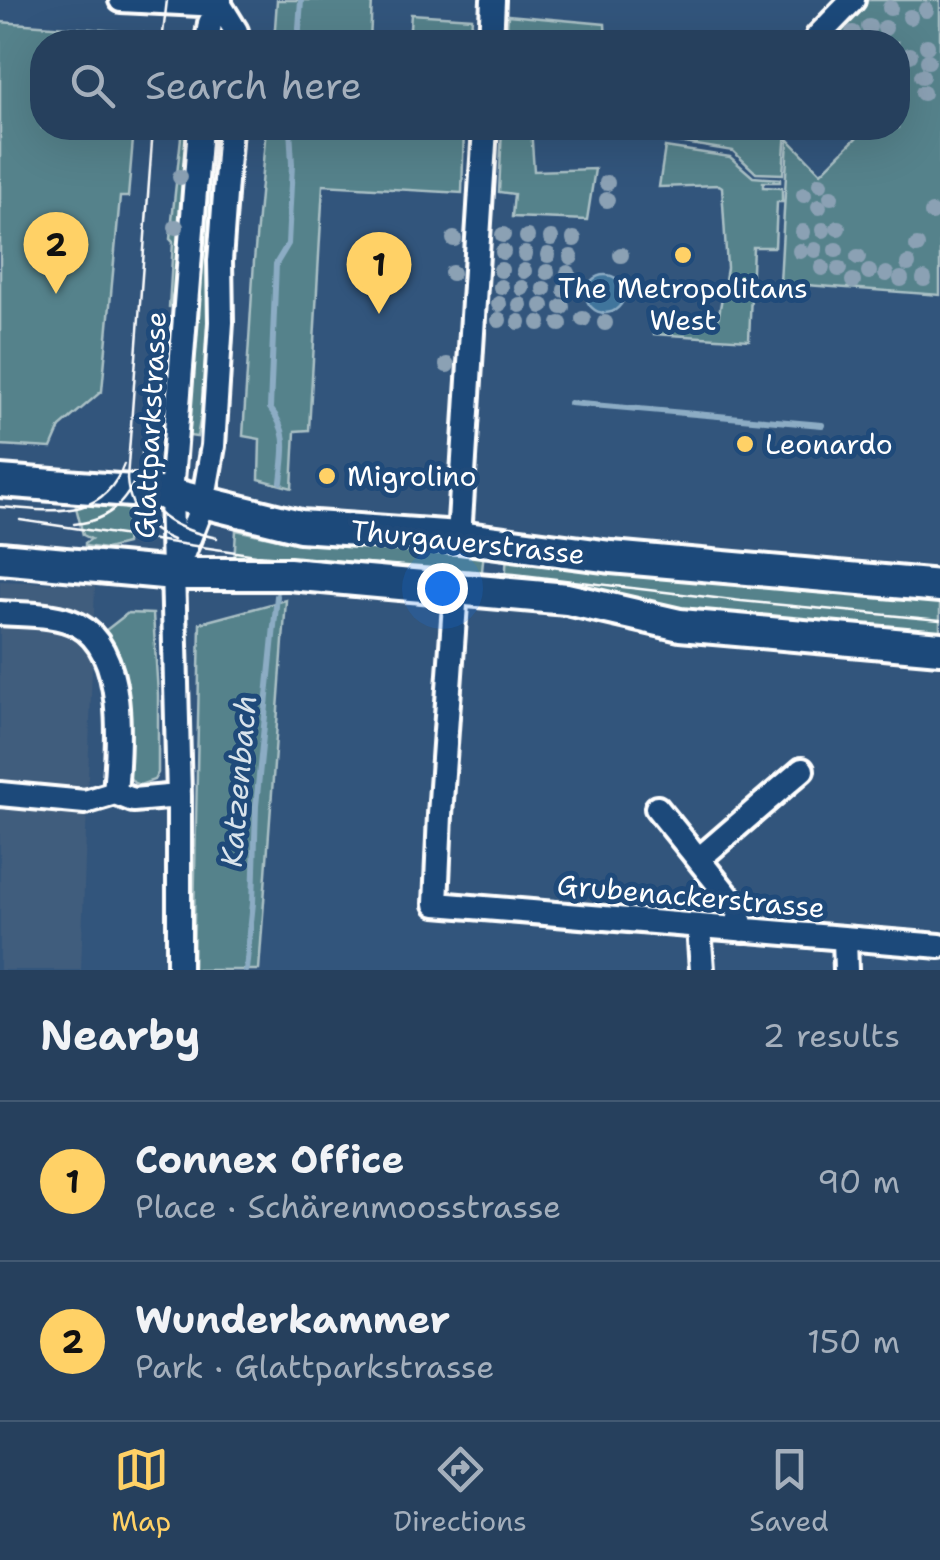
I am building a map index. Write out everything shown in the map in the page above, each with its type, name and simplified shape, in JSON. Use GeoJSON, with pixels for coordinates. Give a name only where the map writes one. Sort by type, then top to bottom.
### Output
{"type":"FeatureCollection","features":[{"type":"Feature","properties":{"kind":"main road","name":"Thurgauerstrasse"},"geometry":{"type":"LineString","coordinates":[[0,481],[171,494],[300,526],[459,537],[610,558],[940,586]]}},
{"type":"Feature","properties":{"kind":"main road","name":"Thurgauerstrasse"},"geometry":{"type":"LineString","coordinates":[[0,558],[174,574],[290,574],[568,600],[680,625],[940,648]]}},
{"type":"Feature","properties":{"kind":"street"},"geometry":{"type":"LineString","coordinates":[[121,0],[220,2]]}},
{"type":"Feature","properties":{"kind":"street"},"geometry":{"type":"LineString","coordinates":[[492,30],[494,0]]}},
{"type":"Feature","properties":{"kind":"street"},"geometry":{"type":"LineString","coordinates":[[824,30],[853,0]]}},
{"type":"Feature","properties":{"kind":"street"},"geometry":{"type":"LineString","coordinates":[[209,30],[220,2]]}},
{"type":"Feature","properties":{"kind":"street"},"geometry":{"type":"LineString","coordinates":[[220,2],[235,30]]}},
{"type":"Feature","properties":{"kind":"street","name":"Glattparkstrasse"},"geometry":{"type":"LineString","coordinates":[[174,574],[171,494],[199,140]]}},
{"type":"Feature","properties":{"kind":"street","name":"Glattparkstrasse"},"geometry":{"type":"LineString","coordinates":[[174,574],[203,503],[213,446],[229,140]]}},
{"type":"Feature","properties":{"kind":"street"},"geometry":{"type":"LineString","coordinates":[[459,537],[485,140]]}},
{"type":"Feature","properties":{"kind":"street"},"geometry":{"type":"LineString","coordinates":[[174,574],[180,796],[179,970]]}},
{"type":"Feature","properties":{"kind":"street","name":"Grubenackerstrasse"},"geometry":{"type":"LineString","coordinates":[[456,590],[436,904],[940,946]]}},
{"type":"Feature","properties":{"kind":"street"},"geometry":{"type":"LineString","coordinates":[[0,613],[66,620],[95,638],[107,664],[118,711],[115,793]]}},
{"type":"Feature","properties":{"kind":"street"},"geometry":{"type":"LineString","coordinates":[[699,859],[802,770]]}},
{"type":"Feature","properties":{"kind":"street"},"geometry":{"type":"LineString","coordinates":[[0,794],[85,802],[115,793],[133,800],[180,796]]}},
{"type":"Feature","properties":{"kind":"street"},"geometry":{"type":"LineString","coordinates":[[657,808],[736,906],[742,930]]}},
{"type":"Feature","properties":{"kind":"street"},"geometry":{"type":"LineString","coordinates":[[699,927],[702,970]]}},
{"type":"Feature","properties":{"kind":"street"},"geometry":{"type":"LineString","coordinates":[[845,939],[846,970]]}},
{"type":"Feature","properties":{"kind":"shaded area"},"geometry":{"type":"Polygon","coordinates":[[[605,275],[619,280],[624,294],[619,308],[605,313],[591,308],[586,294],[591,280],[605,275]]]}},
{"type":"Feature","properties":{"kind":"shaded area"},"geometry":{"type":"Polygon","coordinates":[[[0,581],[95,585],[81,970],[0,970],[0,581]]]}},
{"type":"Feature","properties":{"kind":"green space"},"geometry":{"type":"Polygon","coordinates":[[[277,0],[372,0],[371,30],[275,30],[277,0]]]}},
{"type":"Feature","properties":{"kind":"green space"},"geometry":{"type":"Polygon","coordinates":[[[863,0],[940,0],[940,295],[780,283],[788,140],[821,173],[854,140],[910,140],[910,30],[833,30],[863,0]]]}},
{"type":"Feature","properties":{"kind":"green space"},"geometry":{"type":"Polygon","coordinates":[[[411,14],[472,18],[471,30],[410,30],[411,14]]]}},
{"type":"Feature","properties":{"kind":"green space"},"geometry":{"type":"Polygon","coordinates":[[[508,15],[605,24],[605,30],[507,30],[508,15]]]}},
{"type":"Feature","properties":{"kind":"green space"},"geometry":{"type":"Polygon","coordinates":[[[0,22],[104,30],[30,30],[30,140],[133,140],[128,197],[120,197],[102,391],[60,427],[51,448],[0,445],[0,22]]]}},
{"type":"Feature","properties":{"kind":"green space"},"geometry":{"type":"Polygon","coordinates":[[[181,140],[191,140],[179,271],[169,308],[173,242],[170,239],[181,140]]]}},
{"type":"Feature","properties":{"kind":"green space"},"geometry":{"type":"Polygon","coordinates":[[[206,140],[216,140],[207,263],[213,293],[207,383],[197,437],[189,436],[206,140]]]}},
{"type":"Feature","properties":{"kind":"green space"},"geometry":{"type":"Polygon","coordinates":[[[265,140],[464,140],[462,193],[323,185],[309,430],[295,431],[292,488],[259,479],[260,439],[243,436],[265,140]]]}},
{"type":"Feature","properties":{"kind":"green space"},"geometry":{"type":"Polygon","coordinates":[[[501,140],[532,140],[534,171],[595,169],[587,220],[512,217],[514,194],[499,192],[501,140]]]}},
{"type":"Feature","properties":{"kind":"green space"},"geometry":{"type":"Polygon","coordinates":[[[666,140],[785,140],[783,174],[756,173],[733,151],[666,140]]]}},
{"type":"Feature","properties":{"kind":"green space"},"geometry":{"type":"Polygon","coordinates":[[[665,147],[730,157],[753,177],[780,179],[763,182],[763,187],[782,188],[782,202],[777,202],[775,247],[753,247],[749,340],[654,334],[653,317],[717,326],[727,268],[722,187],[659,187],[665,147]]]}},
{"type":"Feature","properties":{"kind":"green space"},"geometry":{"type":"Polygon","coordinates":[[[75,503],[115,503],[128,510],[126,544],[106,549],[85,546],[91,539],[83,535],[75,503]]]}},
{"type":"Feature","properties":{"kind":"green space"},"geometry":{"type":"Polygon","coordinates":[[[236,530],[292,542],[340,546],[388,542],[484,550],[481,582],[234,564],[236,530]]]}},
{"type":"Feature","properties":{"kind":"green space"},"geometry":{"type":"Polygon","coordinates":[[[507,553],[940,597],[940,638],[734,621],[505,584],[507,553]]]}},
{"type":"Feature","properties":{"kind":"green space"},"geometry":{"type":"Polygon","coordinates":[[[286,600],[259,970],[193,970],[200,623],[286,600]]]}},
{"type":"Feature","properties":{"kind":"green space"},"geometry":{"type":"Polygon","coordinates":[[[128,613],[153,614],[158,773],[154,780],[140,785],[126,773],[101,634],[128,613]]]}},
{"type":"Feature","properties":{"kind":"waterway","name":"Katzenbach"},"geometry":{"type":"LineString","coordinates":[[299,30],[301,0]]}},
{"type":"Feature","properties":{"kind":"waterway","name":"Katzenbach"},"geometry":{"type":"LineString","coordinates":[[281,482],[283,434],[270,408],[276,264],[288,244],[291,140]]}},
{"type":"Feature","properties":{"kind":"waterway"},"geometry":{"type":"LineString","coordinates":[[570,403],[822,425]]}},
{"type":"Feature","properties":{"kind":"waterway","name":"Katzenbach"},"geometry":{"type":"LineString","coordinates":[[246,970],[256,806],[277,596]]}},
{"type":"Feature","properties":{"kind":"tram line"},"geometry":{"type":"LineString","coordinates":[[163,30],[167,0]]}},
{"type":"Feature","properties":{"kind":"tram line"},"geometry":{"type":"LineString","coordinates":[[152,140],[127,479],[131,500],[140,517],[173,540]]}},
{"type":"Feature","properties":{"kind":"tram line"},"geometry":{"type":"LineString","coordinates":[[142,453],[145,489],[159,513],[183,528],[217,538]]}},
{"type":"Feature","properties":{"kind":"tram line"},"geometry":{"type":"LineString","coordinates":[[0,507],[55,510],[88,504],[114,483],[124,464]]}},
{"type":"Feature","properties":{"kind":"tram line"},"geometry":{"type":"LineString","coordinates":[[74,524],[110,513],[133,484]]}},
{"type":"Feature","properties":{"kind":"tram line"},"geometry":{"type":"LineString","coordinates":[[20,520],[256,555],[514,574],[940,620]]}},
{"type":"Feature","properties":{"kind":"place","name":"The Metropolitans West"},"geometry":{"type":"Point","coordinates":[683,255]}},
{"type":"Feature","properties":{"kind":"place","name":"Wunderkammer"},"geometry":{"type":"Point","coordinates":[56,294]}},
{"type":"Feature","properties":{"kind":"place","name":"Connex Office"},"geometry":{"type":"Point","coordinates":[379,314]}},
{"type":"Feature","properties":{"kind":"place","name":"Leonardo"},"geometry":{"type":"Point","coordinates":[745,444]}},
{"type":"Feature","properties":{"kind":"place","name":"Migrolino"},"geometry":{"type":"Point","coordinates":[327,476]}}]}
